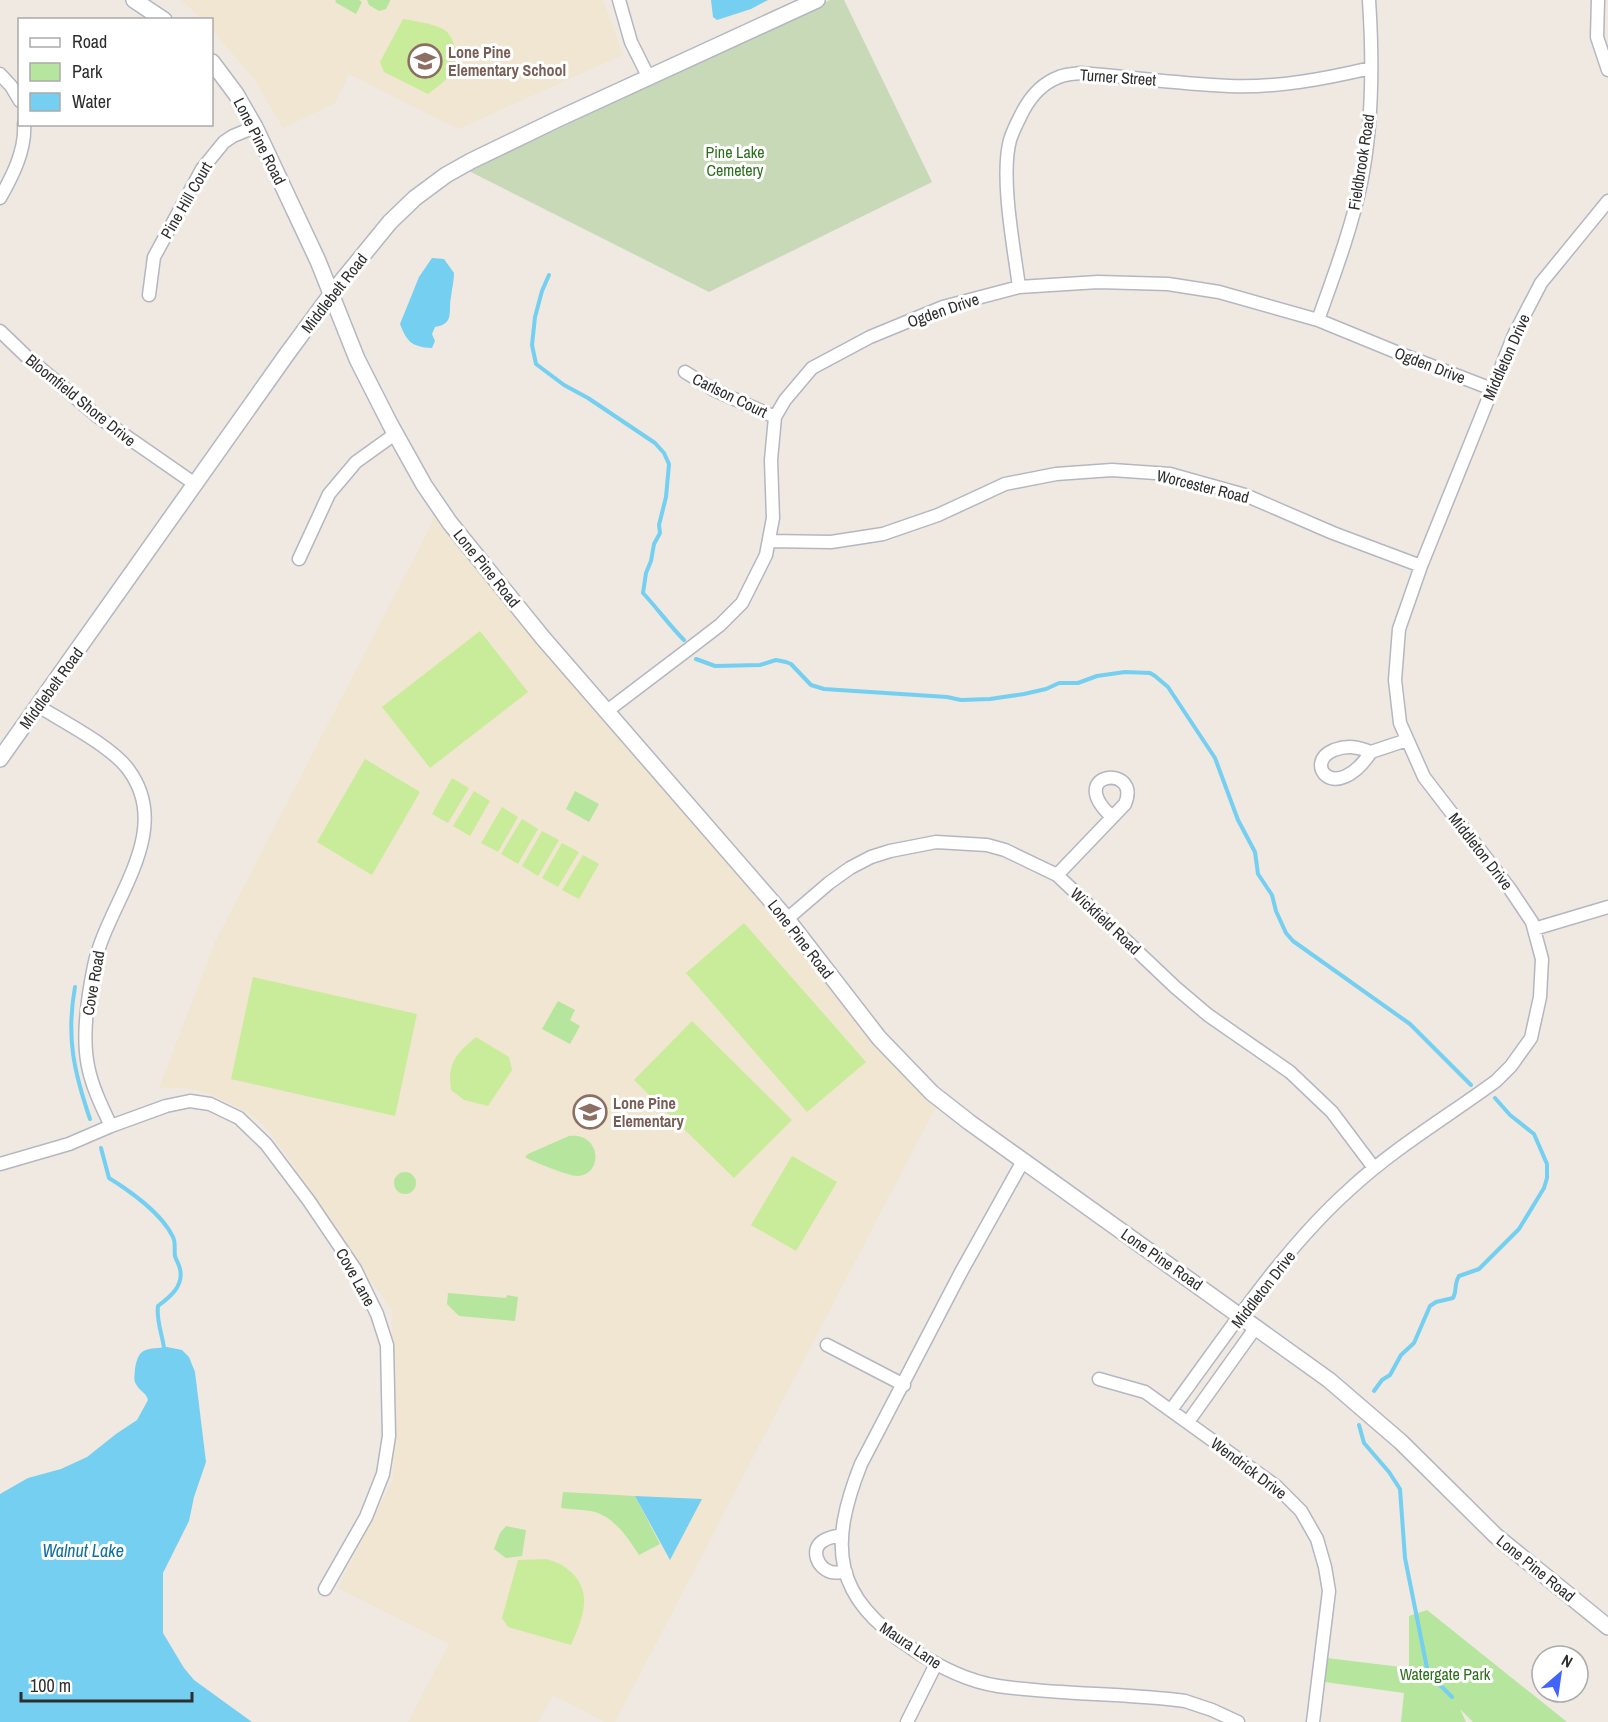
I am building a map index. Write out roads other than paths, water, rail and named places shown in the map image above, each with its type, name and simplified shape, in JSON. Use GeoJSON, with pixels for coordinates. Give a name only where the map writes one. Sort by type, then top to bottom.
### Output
{"type":"FeatureCollection","features":[{"type":"Feature","properties":{"kind":"street"},"geometry":{"type":"LineString","coordinates":[[134,0],[161,18]]}},
{"type":"Feature","properties":{"kind":"street"},"geometry":{"type":"LineString","coordinates":[[619,0],[631,42],[649,78]]}},
{"type":"Feature","properties":{"kind":"street","name":"Middlebelt Road"},"geometry":{"type":"LineString","coordinates":[[0,757],[332,293],[390,222],[415,198],[446,175],[471,161],[817,0]]}},
{"type":"Feature","properties":{"kind":"street","name":"Fieldbrook Road"},"geometry":{"type":"LineString","coordinates":[[1318,320],[1345,244],[1361,182],[1369,116],[1372,39],[1370,0]]}},
{"type":"Feature","properties":{"kind":"street"},"geometry":{"type":"LineString","coordinates":[[1598,0],[1597,37],[1608,70]]}},
{"type":"Feature","properties":{"kind":"street","name":"Lone Pine Road"},"geometry":{"type":"LineString","coordinates":[[213,63],[236,94],[255,127],[332,293],[357,359],[395,434],[424,485],[450,523],[543,638],[787,919],[901,1063],[932,1093],[969,1122],[1241,1316],[1351,1398],[1401,1442],[1496,1536],[1608,1627]]}},
{"type":"Feature","properties":{"kind":"street","name":"Turner Street"},"geometry":{"type":"LineString","coordinates":[[1019,287],[1007,188],[1009,142],[1028,102],[1044,84],[1060,76],[1081,73],[1230,86],[1269,85],[1322,80],[1371,68]]}},
{"type":"Feature","properties":{"kind":"street"},"geometry":{"type":"LineString","coordinates":[[0,74],[18,98]]}},
{"type":"Feature","properties":{"kind":"street"},"geometry":{"type":"LineString","coordinates":[[0,198],[12,178],[20,155],[24,126]]}},
{"type":"Feature","properties":{"kind":"street","name":"Pine Hill Court"},"geometry":{"type":"LineString","coordinates":[[149,295],[154,257],[202,169],[224,142],[255,127]]}},
{"type":"Feature","properties":{"kind":"street","name":"Middleton Drive"},"geometry":{"type":"LineString","coordinates":[[1171,1410],[1241,1316],[1328,1210],[1374,1168],[1496,1081],[1523,1051],[1531,1038],[1541,987],[1542,958],[1532,922],[1510,889],[1424,777],[1400,723],[1395,680],[1400,629],[1421,566],[1514,335],[1541,283],[1608,201]]}},
{"type":"Feature","properties":{"kind":"street","name":"Ogden Drive"},"geometry":{"type":"LineString","coordinates":[[607,711],[720,625],[742,603],[766,555],[773,518],[771,460],[775,417],[785,400],[812,368],[870,337],[943,307],[1019,287],[1098,282],[1168,284],[1219,292],[1318,320],[1492,389]]}},
{"type":"Feature","properties":{"kind":"street","name":"Bloomfield Shore Drive"},"geometry":{"type":"LineString","coordinates":[[0,331],[97,416],[195,484]]}},
{"type":"Feature","properties":{"kind":"street","name":"Carlson Court"},"geometry":{"type":"LineString","coordinates":[[685,372],[714,390],[775,417]]}},
{"type":"Feature","properties":{"kind":"street"},"geometry":{"type":"LineString","coordinates":[[299,559],[329,494],[356,462],[395,434]]}},
{"type":"Feature","properties":{"kind":"street","name":"Worcester Road"},"geometry":{"type":"LineString","coordinates":[[769,540],[831,542],[883,534],[938,515],[1005,484],[1056,474],[1113,470],[1170,474],[1245,495],[1333,533],[1421,566]]}},
{"type":"Feature","properties":{"kind":"street","name":"Cove Road"},"geometry":{"type":"LineString","coordinates":[[38,706],[96,742],[127,767],[142,800],[145,823],[141,850],[103,932],[94,966],[86,1025],[88,1066],[98,1100],[111,1126]]}},
{"type":"Feature","properties":{"kind":"street"},"geometry":{"type":"LineString","coordinates":[[1371,752],[1407,740]]}},
{"type":"Feature","properties":{"kind":"street"},"geometry":{"type":"LineString","coordinates":[[1057,875],[1112,816]]}},
{"type":"Feature","properties":{"kind":"street","name":"Wickfield Road"},"geometry":{"type":"LineString","coordinates":[[787,919],[850,868],[871,857],[912,845],[960,842],[987,845],[1022,857],[1057,875],[1208,1015],[1290,1072],[1332,1112],[1374,1168]]}},
{"type":"Feature","properties":{"kind":"street"},"geometry":{"type":"LineString","coordinates":[[1534,929],[1608,907]]}},
{"type":"Feature","properties":{"kind":"street","name":"Cove Lane"},"geometry":{"type":"LineString","coordinates":[[111,1126],[166,1106],[190,1101],[225,1109],[239,1118],[266,1144],[310,1202],[355,1269],[377,1314],[387,1344],[389,1436],[383,1474],[366,1517],[325,1589]]}},
{"type":"Feature","properties":{"kind":"street"},"geometry":{"type":"LineString","coordinates":[[0,1164],[69,1144],[111,1126]]}},
{"type":"Feature","properties":{"kind":"street","name":"Maura Lane"},"geometry":{"type":"LineString","coordinates":[[1023,1161],[960,1274],[861,1464],[848,1496],[842,1535],[842,1555],[846,1572],[863,1609],[888,1633],[936,1665],[963,1676],[997,1686],[1185,1701],[1238,1722]]}},
{"type":"Feature","properties":{"kind":"street","name":"Middleton Drive"},"geometry":{"type":"LineString","coordinates":[[1188,1422],[1256,1327]]}},
{"type":"Feature","properties":{"kind":"street"},"geometry":{"type":"LineString","coordinates":[[827,1345],[904,1385]]}},
{"type":"Feature","properties":{"kind":"street","name":"Wendrick Drive"},"geometry":{"type":"LineString","coordinates":[[1099,1379],[1145,1392],[1283,1492],[1301,1511],[1317,1539],[1329,1591],[1313,1722]]}},
{"type":"Feature","properties":{"kind":"street"},"geometry":{"type":"LineString","coordinates":[[842,1535],[822,1541],[816,1552],[817,1561],[824,1569],[831,1572],[846,1572]]}},
{"type":"Feature","properties":{"kind":"street"},"geometry":{"type":"LineString","coordinates":[[906,1722],[936,1665]]}},
{"type":"Feature","properties":{"kind":"water"},"geometry":{"type":"Polygon","coordinates":[[[711,0],[768,0],[751,9],[717,20],[713,17],[711,0]]]}},
{"type":"Feature","properties":{"kind":"water"},"geometry":{"type":"Polygon","coordinates":[[[432,258],[444,259],[454,273],[448,320],[435,327],[432,334],[435,341],[432,348],[411,342],[400,324],[419,277],[432,258]]]}},
{"type":"Feature","properties":{"kind":"water","name":"Walnut Lake"},"geometry":{"type":"Polygon","coordinates":[[[167,1347],[182,1350],[189,1357],[195,1372],[206,1462],[194,1497],[189,1521],[163,1573],[163,1633],[194,1680],[252,1722],[0,1722],[0,1494],[28,1478],[61,1469],[87,1457],[137,1420],[148,1400],[135,1381],[135,1369],[139,1356],[145,1350],[167,1347]]]}},
{"type":"Feature","properties":{"kind":"water"},"geometry":{"type":"Polygon","coordinates":[[[635,1496],[702,1499],[670,1560],[635,1496]]]}},
{"type":"Feature","properties":{"kind":"waterway"},"geometry":{"type":"LineString","coordinates":[[549,275],[535,317],[532,345],[536,364],[564,385],[588,398],[655,443],[664,453],[669,464],[666,497],[659,525],[660,533],[654,544],[643,593],[684,640]]}},
{"type":"Feature","properties":{"kind":"waterway"},"geometry":{"type":"LineString","coordinates":[[696,659],[715,666],[760,665],[776,660],[791,664],[811,685],[824,689],[947,697],[961,700],[1024,694],[1046,689],[1059,683],[1078,683],[1097,676],[1125,672],[1150,673],[1168,687],[1215,758],[1238,820],[1255,852],[1258,874],[1272,895],[1286,933],[1293,941],[1410,1024],[1471,1085]]}},
{"type":"Feature","properties":{"kind":"waterway"},"geometry":{"type":"LineString","coordinates":[[75,987],[71,1022],[73,1054],[90,1119]]}},
{"type":"Feature","properties":{"kind":"waterway"},"geometry":{"type":"LineString","coordinates":[[1374,1391],[1382,1380],[1390,1375],[1401,1355],[1414,1343],[1430,1306],[1436,1302],[1453,1298],[1459,1276],[1479,1269],[1519,1229],[1544,1188],[1547,1164],[1534,1134],[1510,1115],[1495,1098]]}},
{"type":"Feature","properties":{"kind":"waterway"},"geometry":{"type":"LineString","coordinates":[[101,1148],[109,1178],[136,1196],[161,1220],[174,1239],[175,1256],[181,1275],[178,1286],[158,1306],[158,1321],[164,1348]]}},
{"type":"Feature","properties":{"kind":"waterway"},"geometry":{"type":"LineString","coordinates":[[1359,1425],[1364,1443],[1389,1472],[1400,1489],[1405,1558],[1428,1673],[1452,1697]]}},
{"type":"Feature","properties":{"kind":"place","name":"Lone Pine Elementary School"},"geometry":{"type":"Point","coordinates":[425,61]}},
{"type":"Feature","properties":{"kind":"place","name":"Lone Pine Elementary"},"geometry":{"type":"Point","coordinates":[590,1112]}},
{"type":"Feature","properties":{"kind":"park label","name":"Pine Lake Cemetery"},"geometry":{"type":"Point","coordinates":[735,161]}},
{"type":"Feature","properties":{"kind":"park label","name":"Watergate Park"},"geometry":{"type":"Point","coordinates":[1445,1674]}}]}
